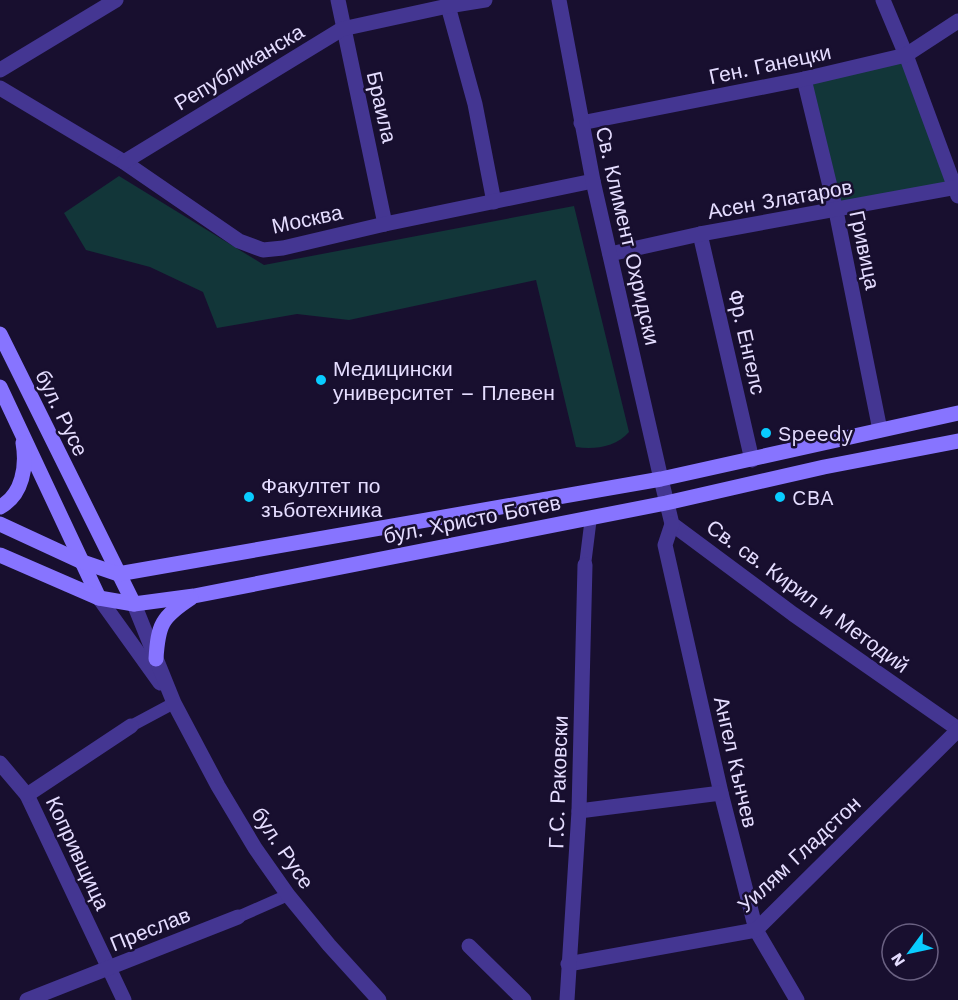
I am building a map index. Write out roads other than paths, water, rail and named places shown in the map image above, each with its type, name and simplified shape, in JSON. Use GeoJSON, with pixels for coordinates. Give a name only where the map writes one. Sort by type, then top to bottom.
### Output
{"type":"FeatureCollection","features":[{"type":"Feature","properties":{"kind":"main road","name":"бул. Русе"},"geometry":{"type":"LineString","coordinates":[[0,334],[134,604]]}},
{"type":"Feature","properties":{"kind":"main road","name":"бул. Русе"},"geometry":{"type":"LineString","coordinates":[[0,387],[99,598]]}},
{"type":"Feature","properties":{"kind":"main road","name":"бул. Христо Ботев"},"geometry":{"type":"LineString","coordinates":[[0,524],[80,561],[118,574],[661,479],[958,413]]}},
{"type":"Feature","properties":{"kind":"main road"},"geometry":{"type":"LineString","coordinates":[[0,507],[15,493],[21,480],[24,451],[20,428]]}},
{"type":"Feature","properties":{"kind":"main road","name":"бул. Христо Ботев"},"geometry":{"type":"LineString","coordinates":[[0,555],[99,598],[134,604],[194,596],[666,503],[824,467],[958,441]]}},
{"type":"Feature","properties":{"kind":"main road"},"geometry":{"type":"LineString","coordinates":[[156,659],[157,637],[167,616],[194,596]]}},
{"type":"Feature","properties":{"kind":"street"},"geometry":{"type":"LineString","coordinates":[[0,70],[116,0]]}},
{"type":"Feature","properties":{"kind":"street","name":"Браила"},"geometry":{"type":"LineString","coordinates":[[338,0],[342,29],[385,224]]}},
{"type":"Feature","properties":{"kind":"street","name":"Републиканска"},"geometry":{"type":"LineString","coordinates":[[124,162],[342,29],[485,0]]}},
{"type":"Feature","properties":{"kind":"street","name":"Св. Климент Охридски"},"geometry":{"type":"LineString","coordinates":[[559,0],[593,181],[661,479]]}},
{"type":"Feature","properties":{"kind":"street"},"geometry":{"type":"LineString","coordinates":[[883,0],[957,191]]}},
{"type":"Feature","properties":{"kind":"street"},"geometry":{"type":"LineString","coordinates":[[448,6],[475,104],[494,202]]}},
{"type":"Feature","properties":{"kind":"street","name":"Ген. Ганецки"},"geometry":{"type":"LineString","coordinates":[[581,123],[804,79],[906,55],[958,21]]}},
{"type":"Feature","properties":{"kind":"street","name":"Гривица"},"geometry":{"type":"LineString","coordinates":[[804,79],[836,211],[880,430]]}},
{"type":"Feature","properties":{"kind":"street","name":"Москва"},"geometry":{"type":"LineString","coordinates":[[0,88],[124,162],[239,241],[263,250],[283,248],[385,224],[593,181]]}},
{"type":"Feature","properties":{"kind":"street","name":"Асен Златаров"},"geometry":{"type":"LineString","coordinates":[[610,254],[700,234],[957,191]]}},
{"type":"Feature","properties":{"kind":"street","name":"Фр. Енгелс"},"geometry":{"type":"LineString","coordinates":[[700,234],[752,460]]}},
{"type":"Feature","properties":{"kind":"street","name":"Св. св. Кирил и Методий"},"geometry":{"type":"LineString","coordinates":[[661,479],[672,524],[793,614],[958,729]]}},
{"type":"Feature","properties":{"kind":"street"},"geometry":{"type":"LineString","coordinates":[[585,565],[591,517]]}},
{"type":"Feature","properties":{"kind":"street","name":"Ангел Кънчев"},"geometry":{"type":"LineString","coordinates":[[672,524],[665,545],[720,793],[756,930],[797,1000]]}},
{"type":"Feature","properties":{"kind":"street","name":"Г.С. Раковски"},"geometry":{"type":"LineString","coordinates":[[567,1000],[579,811],[585,565]]}},
{"type":"Feature","properties":{"kind":"street","name":"бул. Русе"},"geometry":{"type":"LineString","coordinates":[[99,598],[174,703]]}},
{"type":"Feature","properties":{"kind":"street","name":"бул. Русе"},"geometry":{"type":"LineString","coordinates":[[134,604],[174,703],[255,848],[288,895],[379,1000]]}},
{"type":"Feature","properties":{"kind":"street"},"geometry":{"type":"LineString","coordinates":[[27,795],[131,726],[174,703]]}},
{"type":"Feature","properties":{"kind":"street","name":"Уилям Гладстон"},"geometry":{"type":"LineString","coordinates":[[568,964],[756,930],[958,729]]}},
{"type":"Feature","properties":{"kind":"street","name":"Копривщица"},"geometry":{"type":"LineString","coordinates":[[0,763],[27,795],[124,1000]]}},
{"type":"Feature","properties":{"kind":"street"},"geometry":{"type":"LineString","coordinates":[[579,811],[720,793]]}},
{"type":"Feature","properties":{"kind":"street","name":"Преслав"},"geometry":{"type":"LineString","coordinates":[[27,1000],[109,969],[288,895]]}},
{"type":"Feature","properties":{"kind":"street"},"geometry":{"type":"LineString","coordinates":[[469,946],[524,1000]]}},
{"type":"Feature","properties":{"kind":"place","name":"Медицински университет – Плевен"},"geometry":{"type":"Point","coordinates":[321,380]}},
{"type":"Feature","properties":{"kind":"place","name":"Speedy"},"geometry":{"type":"Point","coordinates":[766,433]}},
{"type":"Feature","properties":{"kind":"place","name":"Факултет по зъботехника"},"geometry":{"type":"Point","coordinates":[249,497]}},
{"type":"Feature","properties":{"kind":"place","name":"CBA"},"geometry":{"type":"Point","coordinates":[780,497]}}]}
